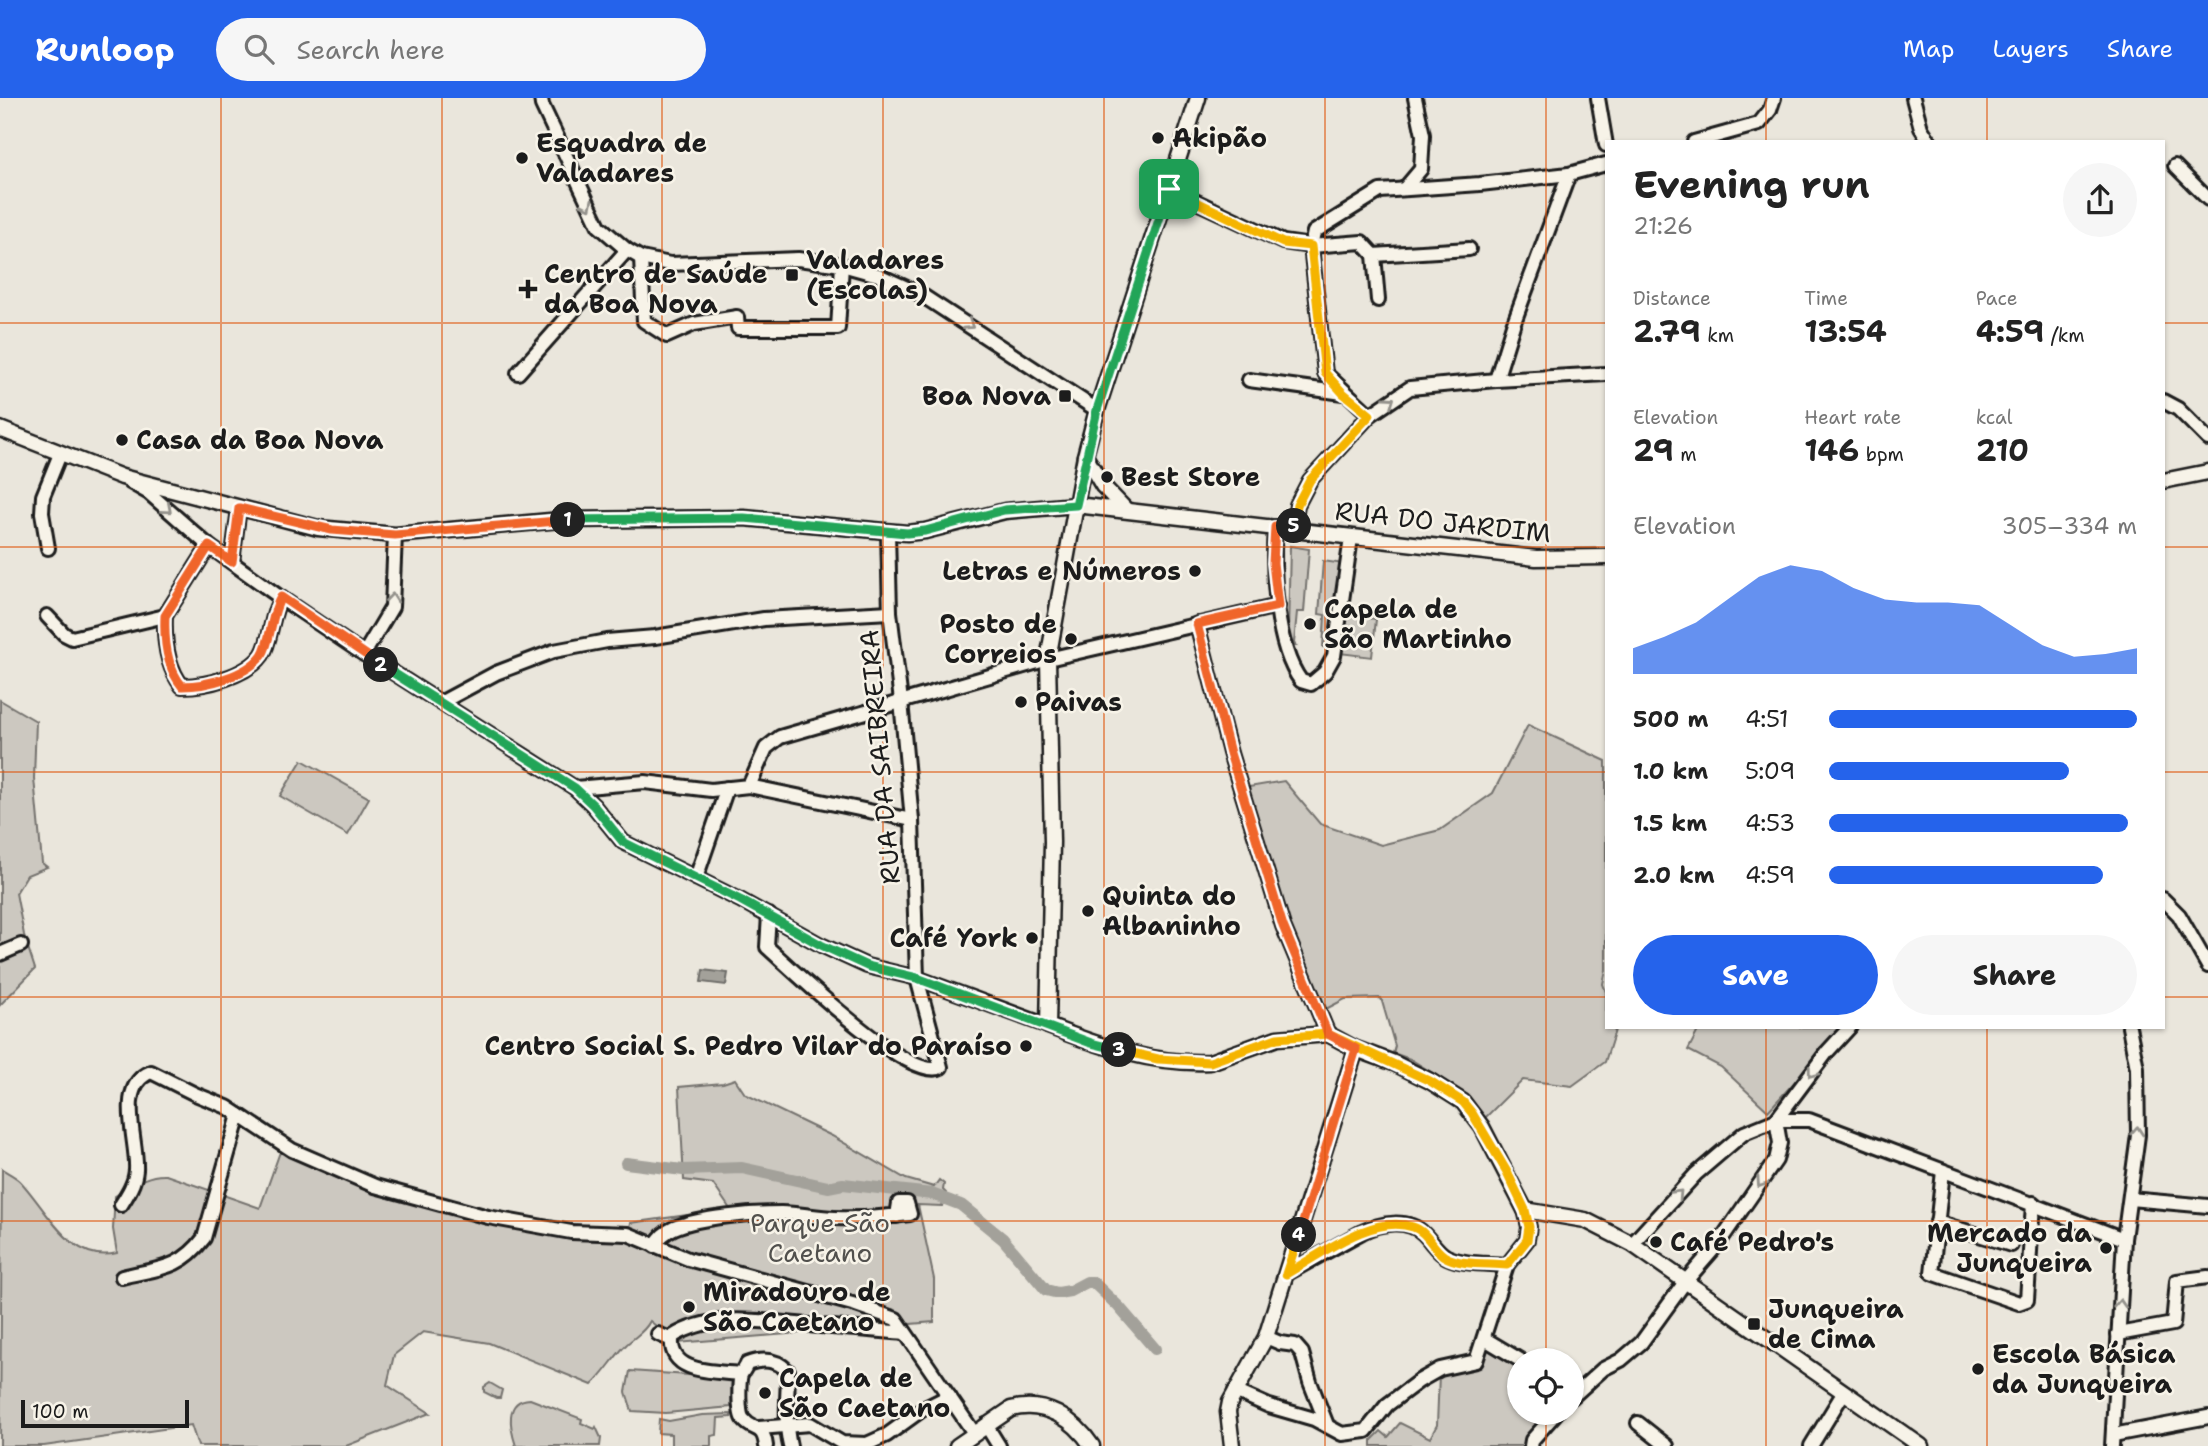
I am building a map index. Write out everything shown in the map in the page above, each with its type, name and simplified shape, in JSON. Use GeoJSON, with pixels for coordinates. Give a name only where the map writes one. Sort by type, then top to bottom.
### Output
{"type":"FeatureCollection","features":[{"type":"Feature","properties":{"kind":"main road"},"geometry":{"type":"LineString","coordinates":[[1198,98],[1097,410],[1085,456],[1048,659],[1052,842],[1048,1026],[1091,1043],[1158,1059],[1198,1062],[1210,1062],[1288,1036],[1328,1034],[1430,1081],[1463,1102],[1482,1127],[1525,1210],[1585,1220],[1632,1244],[1921,1446]]}},
{"type":"Feature","properties":{"kind":"main road","name":"RUA DO JARDIM"},"geometry":{"type":"LineString","coordinates":[[0,429],[122,477],[332,530],[395,535],[561,520],[744,518],[888,533],[925,531],[1021,508],[1076,505],[1536,558],[1605,558]]}},
{"type":"Feature","properties":{"kind":"main road"},"geometry":{"type":"LineString","coordinates":[[1085,456],[1103,486],[1126,510]]}},
{"type":"Feature","properties":{"kind":"main road"},"geometry":{"type":"LineString","coordinates":[[2165,481],[2208,472]]}},
{"type":"Feature","properties":{"kind":"main road"},"geometry":{"type":"LineString","coordinates":[[1232,1446],[1228,1412],[1235,1391],[1266,1337],[1356,1049]]}},
{"type":"Feature","properties":{"kind":"main road"},"geometry":{"type":"LineString","coordinates":[[957,1446],[1011,1409],[1028,1407],[1067,1418],[1092,1446]]}},
{"type":"Feature","properties":{"kind":"street"},"geometry":{"type":"LineString","coordinates":[[541,98],[599,226],[627,250],[641,258],[670,264],[799,259],[842,265],[878,275],[920,294],[1097,410]]}},
{"type":"Feature","properties":{"kind":"street"},"geometry":{"type":"LineString","coordinates":[[1405,188],[1421,169],[1423,135],[1415,98]]}},
{"type":"Feature","properties":{"kind":"street"},"geometry":{"type":"LineString","coordinates":[[1598,98],[1605,140]]}},
{"type":"Feature","properties":{"kind":"street"},"geometry":{"type":"LineString","coordinates":[[1701,140],[1759,124],[1770,110],[1774,98]]}},
{"type":"Feature","properties":{"kind":"street"},"geometry":{"type":"LineString","coordinates":[[1913,98],[1921,128],[1929,140]]}},
{"type":"Feature","properties":{"kind":"street"},"geometry":{"type":"LineString","coordinates":[[1370,415],[1343,393],[1325,373],[1311,247],[1314,232],[1380,191],[1569,174],[1605,164]]}},
{"type":"Feature","properties":{"kind":"street"},"geometry":{"type":"LineString","coordinates":[[2175,166],[2208,199]]}},
{"type":"Feature","properties":{"kind":"street"},"geometry":{"type":"LineString","coordinates":[[1496,380],[1513,324],[1569,174]]}},
{"type":"Feature","properties":{"kind":"street"},"geometry":{"type":"LineString","coordinates":[[1169,189],[1283,243],[1311,247],[1362,242],[1374,255],[1378,300]]}},
{"type":"Feature","properties":{"kind":"street"},"geometry":{"type":"LineString","coordinates":[[1374,255],[1469,248]]}},
{"type":"Feature","properties":{"kind":"street"},"geometry":{"type":"LineString","coordinates":[[519,373],[627,250]]}},
{"type":"Feature","properties":{"kind":"street"},"geometry":{"type":"LineString","coordinates":[[641,258],[644,321],[667,336],[694,324],[737,317],[738,328],[838,328],[842,265]]}},
{"type":"Feature","properties":{"kind":"street"},"geometry":{"type":"LineString","coordinates":[[1293,530],[1297,505],[1310,480],[1370,415],[1410,388],[1605,374]]}},
{"type":"Feature","properties":{"kind":"street"},"geometry":{"type":"LineString","coordinates":[[1249,380],[1343,393]]}},
{"type":"Feature","properties":{"kind":"street"},"geometry":{"type":"LineString","coordinates":[[2165,402],[2178,408],[2208,439]]}},
{"type":"Feature","properties":{"kind":"street"},"geometry":{"type":"LineString","coordinates":[[48,548],[42,513],[43,496],[60,454]]}},
{"type":"Feature","properties":{"kind":"street"},"geometry":{"type":"LineString","coordinates":[[122,477],[149,493],[209,546],[364,654],[575,788],[593,805],[623,842],[696,877],[821,945],[867,966],[917,978],[1048,1026]]}},
{"type":"Feature","properties":{"kind":"street"},"geometry":{"type":"LineString","coordinates":[[232,562],[239,508]]}},
{"type":"Feature","properties":{"kind":"street"},"geometry":{"type":"LineString","coordinates":[[1275,527],[1273,563],[1286,649],[1293,670],[1301,681],[1311,684],[1325,672],[1334,656],[1351,538]]}},
{"type":"Feature","properties":{"kind":"street","name":"RUA DA SAIBREIRA"},"geometry":{"type":"LineString","coordinates":[[769,915],[767,947],[821,996],[889,1051],[928,1069],[941,1067],[917,978],[912,820],[890,612],[888,533]]}},
{"type":"Feature","properties":{"kind":"street"},"geometry":{"type":"LineString","coordinates":[[364,654],[392,607],[395,535]]}},
{"type":"Feature","properties":{"kind":"street"},"geometry":{"type":"LineString","coordinates":[[209,546],[165,616],[164,629],[169,660],[182,686],[238,675],[262,655],[281,597]]}},
{"type":"Feature","properties":{"kind":"street"},"geometry":{"type":"LineString","coordinates":[[749,786],[766,748],[780,737],[1048,659],[1278,606]]}},
{"type":"Feature","properties":{"kind":"street"},"geometry":{"type":"LineString","coordinates":[[442,702],[496,673],[554,651],[764,619],[890,612]]}},
{"type":"Feature","properties":{"kind":"street"},"geometry":{"type":"LineString","coordinates":[[47,616],[64,634],[72,638],[165,616]]}},
{"type":"Feature","properties":{"kind":"street"},"geometry":{"type":"LineString","coordinates":[[1197,624],[1230,753],[1283,926],[1328,1034]]}},
{"type":"Feature","properties":{"kind":"street"},"geometry":{"type":"LineString","coordinates":[[575,788],[645,782],[680,788],[749,786],[912,820]]}},
{"type":"Feature","properties":{"kind":"street"},"geometry":{"type":"LineString","coordinates":[[696,877],[727,788]]}},
{"type":"Feature","properties":{"kind":"street"},"geometry":{"type":"LineString","coordinates":[[2165,901],[2179,915],[2208,966]]}},
{"type":"Feature","properties":{"kind":"street"},"geometry":{"type":"LineString","coordinates":[[0,954],[21,945]]}},
{"type":"Feature","properties":{"kind":"street"},"geometry":{"type":"LineString","coordinates":[[1584,1386],[1641,1343],[1685,1282],[1718,1244],[1776,1160],[1780,1143],[1776,1120],[1827,1052],[1848,1029]]}},
{"type":"Feature","properties":{"kind":"street"},"geometry":{"type":"LineString","coordinates":[[2129,1029],[2137,1068],[2138,1135],[2124,1238],[2112,1440],[2208,1417]]}},
{"type":"Feature","properties":{"kind":"street"},"geometry":{"type":"LineString","coordinates":[[121,1205],[130,1191],[136,1172],[132,1090],[141,1076],[151,1072],[239,1115],[292,1150],[375,1186],[488,1217],[571,1232],[628,1234],[688,1259],[856,1305],[896,1319],[949,1396],[999,1446]]}},
{"type":"Feature","properties":{"kind":"street"},"geometry":{"type":"LineString","coordinates":[[122,1277],[175,1265],[192,1254],[198,1246],[207,1227],[239,1115]]}},
{"type":"Feature","properties":{"kind":"street"},"geometry":{"type":"LineString","coordinates":[[1632,1244],[1696,1174],[1744,1133],[1776,1120],[1809,1120],[2124,1238]]}},
{"type":"Feature","properties":{"kind":"street"},"geometry":{"type":"LineString","coordinates":[[1943,1171],[1932,1273],[2019,1303],[2027,1300],[2034,1203]]}},
{"type":"Feature","properties":{"kind":"street"},"geometry":{"type":"LineString","coordinates":[[2130,1199],[2208,1206]]}},
{"type":"Feature","properties":{"kind":"street"},"geometry":{"type":"LineString","coordinates":[[1235,1391],[1269,1406],[1327,1425],[1342,1434],[1366,1431],[1387,1405],[1419,1381],[1440,1369],[1476,1361],[1507,1265],[1527,1240],[1529,1227],[1525,1210]]}},
{"type":"Feature","properties":{"kind":"street"},"geometry":{"type":"LineString","coordinates":[[655,1246],[660,1237],[674,1228],[743,1216],[783,1213],[844,1218],[897,1216]]}},
{"type":"Feature","properties":{"kind":"street"},"geometry":{"type":"LineString","coordinates":[[1937,1222],[2011,1245]]}},
{"type":"Feature","properties":{"kind":"street"},"geometry":{"type":"LineString","coordinates":[[1286,1274],[1374,1226],[1387,1224],[1414,1227],[1422,1231],[1441,1253],[1451,1259],[1507,1265]]}},
{"type":"Feature","properties":{"kind":"street"},"geometry":{"type":"LineString","coordinates":[[2118,1334],[2173,1324],[2177,1281],[2208,1277]]}},
{"type":"Feature","properties":{"kind":"street"},"geometry":{"type":"LineString","coordinates":[[741,1374],[690,1368],[677,1358],[671,1345],[672,1337],[681,1331],[715,1322],[755,1320],[905,1333]]}},
{"type":"Feature","properties":{"kind":"street"},"geometry":{"type":"LineString","coordinates":[[658,1334],[672,1340]]}},
{"type":"Feature","properties":{"kind":"street"},"geometry":{"type":"LineString","coordinates":[[1266,1337],[1294,1345],[1302,1353],[1327,1425]]}},
{"type":"Feature","properties":{"kind":"street"},"geometry":{"type":"LineString","coordinates":[[1485,1339],[1507,1352]]}},
{"type":"Feature","properties":{"kind":"street"},"geometry":{"type":"LineString","coordinates":[[766,1446],[765,1435],[759,1428],[744,1421],[740,1414],[741,1374],[747,1364],[757,1361],[774,1361],[788,1371],[789,1404],[785,1426],[790,1446]]}},
{"type":"Feature","properties":{"kind":"street"},"geometry":{"type":"LineString","coordinates":[[1811,1446],[1844,1392]]}},
{"type":"Feature","properties":{"kind":"street"},"geometry":{"type":"LineString","coordinates":[[759,1428],[810,1424],[842,1443],[867,1444],[887,1435],[923,1409],[949,1396]]}},
{"type":"Feature","properties":{"kind":"street"},"geometry":{"type":"LineString","coordinates":[[1638,1423],[1667,1446]]}},
{"type":"Feature","properties":{"kind":"street"},"geometry":{"type":"LineString","coordinates":[[1531,1446],[1532,1440],[1545,1425]]}},
{"type":"Feature","properties":{"kind":"green space"},"geometry":{"type":"Polygon","coordinates":[[[1290,546],[1309,549],[1304,612],[1297,612],[1296,646],[1292,646],[1288,633],[1290,546]]]}},
{"type":"Feature","properties":{"kind":"green space"},"geometry":{"type":"Polygon","coordinates":[[[1323,561],[1344,564],[1335,633],[1327,633],[1325,647],[1325,615],[1319,614],[1323,561]]]}},
{"type":"Feature","properties":{"kind":"green space"},"geometry":{"type":"Polygon","coordinates":[[[1345,615],[1376,619],[1372,657],[1339,653],[1345,615]]]}},
{"type":"Feature","properties":{"kind":"green space"},"geometry":{"type":"Polygon","coordinates":[[[0,700],[36,721],[34,778],[42,863],[47,867],[27,875],[16,893],[24,935],[35,969],[0,1005],[0,700]]]}},
{"type":"Feature","properties":{"kind":"green space"},"geometry":{"type":"Polygon","coordinates":[[[1528,725],[1605,761],[1603,984],[1605,1029],[1615,1029],[1605,1062],[1572,1086],[1523,1080],[1483,1120],[1468,1095],[1410,1059],[1393,1053],[1395,1046],[1381,998],[1345,999],[1322,1011],[1300,959],[1243,788],[1284,781],[1320,824],[1381,845],[1440,830],[1493,793],[1528,725]]]}},
{"type":"Feature","properties":{"kind":"green space"},"geometry":{"type":"Polygon","coordinates":[[[302,760],[369,798],[348,835],[280,796],[302,760]]]}},
{"type":"Feature","properties":{"kind":"green space"},"geometry":{"type":"Polygon","coordinates":[[[1699,1029],[1843,1029],[1768,1111],[1721,1067],[1688,1050],[1699,1029]]]}},
{"type":"Feature","properties":{"kind":"green space","name":"Parque São Caetano"},"geometry":{"type":"Polygon","coordinates":[[[735,1079],[745,1094],[832,1136],[906,1179],[934,1187],[939,1180],[944,1184],[943,1190],[946,1193],[942,1206],[918,1205],[934,1279],[934,1322],[677,1343],[650,1321],[592,1385],[489,1343],[423,1332],[394,1355],[387,1385],[430,1413],[346,1446],[198,1446],[191,1425],[44,1446],[0,1446],[2,1169],[20,1181],[73,1243],[86,1251],[100,1254],[117,1253],[113,1229],[115,1196],[133,1185],[152,1176],[166,1175],[260,1208],[281,1149],[375,1186],[488,1217],[628,1234],[631,1223],[730,1209],[713,1184],[684,1180],[679,1087],[723,1083],[735,1079]]]}},
{"type":"Feature","properties":{"kind":"green space"},"geometry":{"type":"Polygon","coordinates":[[[1486,1345],[1507,1356],[1507,1425],[1543,1425],[1528,1446],[1372,1446],[1372,1440],[1381,1431],[1388,1437],[1400,1423],[1430,1438],[1437,1425],[1439,1374],[1454,1369],[1486,1345]]]}},
{"type":"Feature","properties":{"kind":"green space"},"geometry":{"type":"Polygon","coordinates":[[[630,1371],[732,1378],[731,1407],[666,1413],[632,1411],[626,1392],[630,1371]]]}},
{"type":"Feature","properties":{"kind":"green space"},"geometry":{"type":"Polygon","coordinates":[[[490,1383],[502,1390],[500,1398],[484,1392],[484,1387],[490,1383]]]}},
{"type":"Feature","properties":{"kind":"green space"},"geometry":{"type":"Polygon","coordinates":[[[530,1399],[582,1419],[581,1423],[595,1429],[596,1427],[601,1438],[600,1446],[516,1446],[511,1416],[516,1404],[530,1399]]]}},
{"type":"Feature","properties":{"kind":"green space"},"geometry":{"type":"Polygon","coordinates":[[[731,1414],[731,1417],[718,1418],[717,1435],[711,1436],[711,1446],[671,1446],[671,1434],[658,1433],[659,1419],[669,1421],[702,1415],[731,1414]]]}},
{"type":"Feature","properties":{"kind":"shaded area"},"geometry":{"type":"Polygon","coordinates":[[[703,970],[728,973],[726,985],[701,982],[703,970]]]}},
{"type":"Feature","properties":{"kind":"waterway"},"geometry":{"type":"LineString","coordinates":[[626,1163],[683,1170],[742,1168],[828,1187],[843,1184],[932,1194],[961,1205],[1003,1239],[1046,1290],[1058,1293],[1070,1291],[1087,1282],[1093,1282],[1119,1307],[1155,1349]]}},
{"type":"Feature","properties":{"kind":"place","name":"Akipão"},"geometry":{"type":"Point","coordinates":[1158,138]}},
{"type":"Feature","properties":{"kind":"place","name":"Esquadra de Valadares"},"geometry":{"type":"Point","coordinates":[522,158]}},
{"type":"Feature","properties":{"kind":"place","name":"Valadares (Escolas)"},"geometry":{"type":"Point","coordinates":[792,275]}},
{"type":"Feature","properties":{"kind":"place","name":"Centro de Saúde da Boa Nova"},"geometry":{"type":"Point","coordinates":[528,289]}},
{"type":"Feature","properties":{"kind":"place","name":"Boa Nova"},"geometry":{"type":"Point","coordinates":[1065,396]}},
{"type":"Feature","properties":{"kind":"place","name":"Casa da Boa Nova"},"geometry":{"type":"Point","coordinates":[122,440]}},
{"type":"Feature","properties":{"kind":"place","name":"Best Store"},"geometry":{"type":"Point","coordinates":[1107,477]}},
{"type":"Feature","properties":{"kind":"place","name":"Letras e Números"},"geometry":{"type":"Point","coordinates":[1195,571]}},
{"type":"Feature","properties":{"kind":"place","name":"Capela de São Martinho"},"geometry":{"type":"Point","coordinates":[1310,624]}},
{"type":"Feature","properties":{"kind":"place","name":"Posto de Correios"},"geometry":{"type":"Point","coordinates":[1071,639]}},
{"type":"Feature","properties":{"kind":"place","name":"Paivas"},"geometry":{"type":"Point","coordinates":[1021,702]}},
{"type":"Feature","properties":{"kind":"place","name":"Quinta do Albaninho"},"geometry":{"type":"Point","coordinates":[1088,911]}},
{"type":"Feature","properties":{"kind":"place","name":"Café York"},"geometry":{"type":"Point","coordinates":[1032,938]}},
{"type":"Feature","properties":{"kind":"place","name":"Centro Social S. Pedro Vilar do Paraíso"},"geometry":{"type":"Point","coordinates":[1026,1046]}},
{"type":"Feature","properties":{"kind":"place","name":"Café Pedro's"},"geometry":{"type":"Point","coordinates":[1656,1242]}},
{"type":"Feature","properties":{"kind":"place","name":"Mercado da Junqueira"},"geometry":{"type":"Point","coordinates":[2106,1248]}},
{"type":"Feature","properties":{"kind":"place","name":"Miradouro de São Caetano"},"geometry":{"type":"Point","coordinates":[689,1307]}},
{"type":"Feature","properties":{"kind":"place","name":"Junqueira de Cima"},"geometry":{"type":"Point","coordinates":[1754,1324]}},
{"type":"Feature","properties":{"kind":"place","name":"Escola Básica da Junqueira"},"geometry":{"type":"Point","coordinates":[1978,1369]}},
{"type":"Feature","properties":{"kind":"place","name":"Capela de São Caetano"},"geometry":{"type":"Point","coordinates":[765,1393]}},
{"type":"Feature","properties":{"kind":"route"},"geometry":{"type":"LineString","coordinates":[[1169,189],[1097,410],[1076,505],[1004,510],[925,531],[907,533],[744,518],[561,520],[395,535],[317,528],[239,508],[232,562],[209,546],[165,616],[164,629],[169,660],[177,681],[182,686],[238,675],[262,655],[281,597],[364,654],[575,788],[593,805],[623,842],[740,900],[821,945],[867,966],[917,978],[1091,1043],[1158,1059],[1210,1062],[1277,1038],[1328,1034],[1356,1049],[1394,1063],[1448,1091],[1463,1102],[1482,1127],[1525,1210],[1529,1227],[1524,1246],[1507,1265],[1451,1259],[1441,1253],[1422,1231],[1414,1227],[1387,1224],[1374,1226],[1286,1274],[1356,1049],[1328,1034],[1283,926],[1230,753],[1197,624],[1278,606],[1273,563],[1275,527],[1293,530],[1297,505],[1310,480],[1370,415],[1343,393],[1325,373],[1311,246],[1283,243],[1169,189]]}}]}
